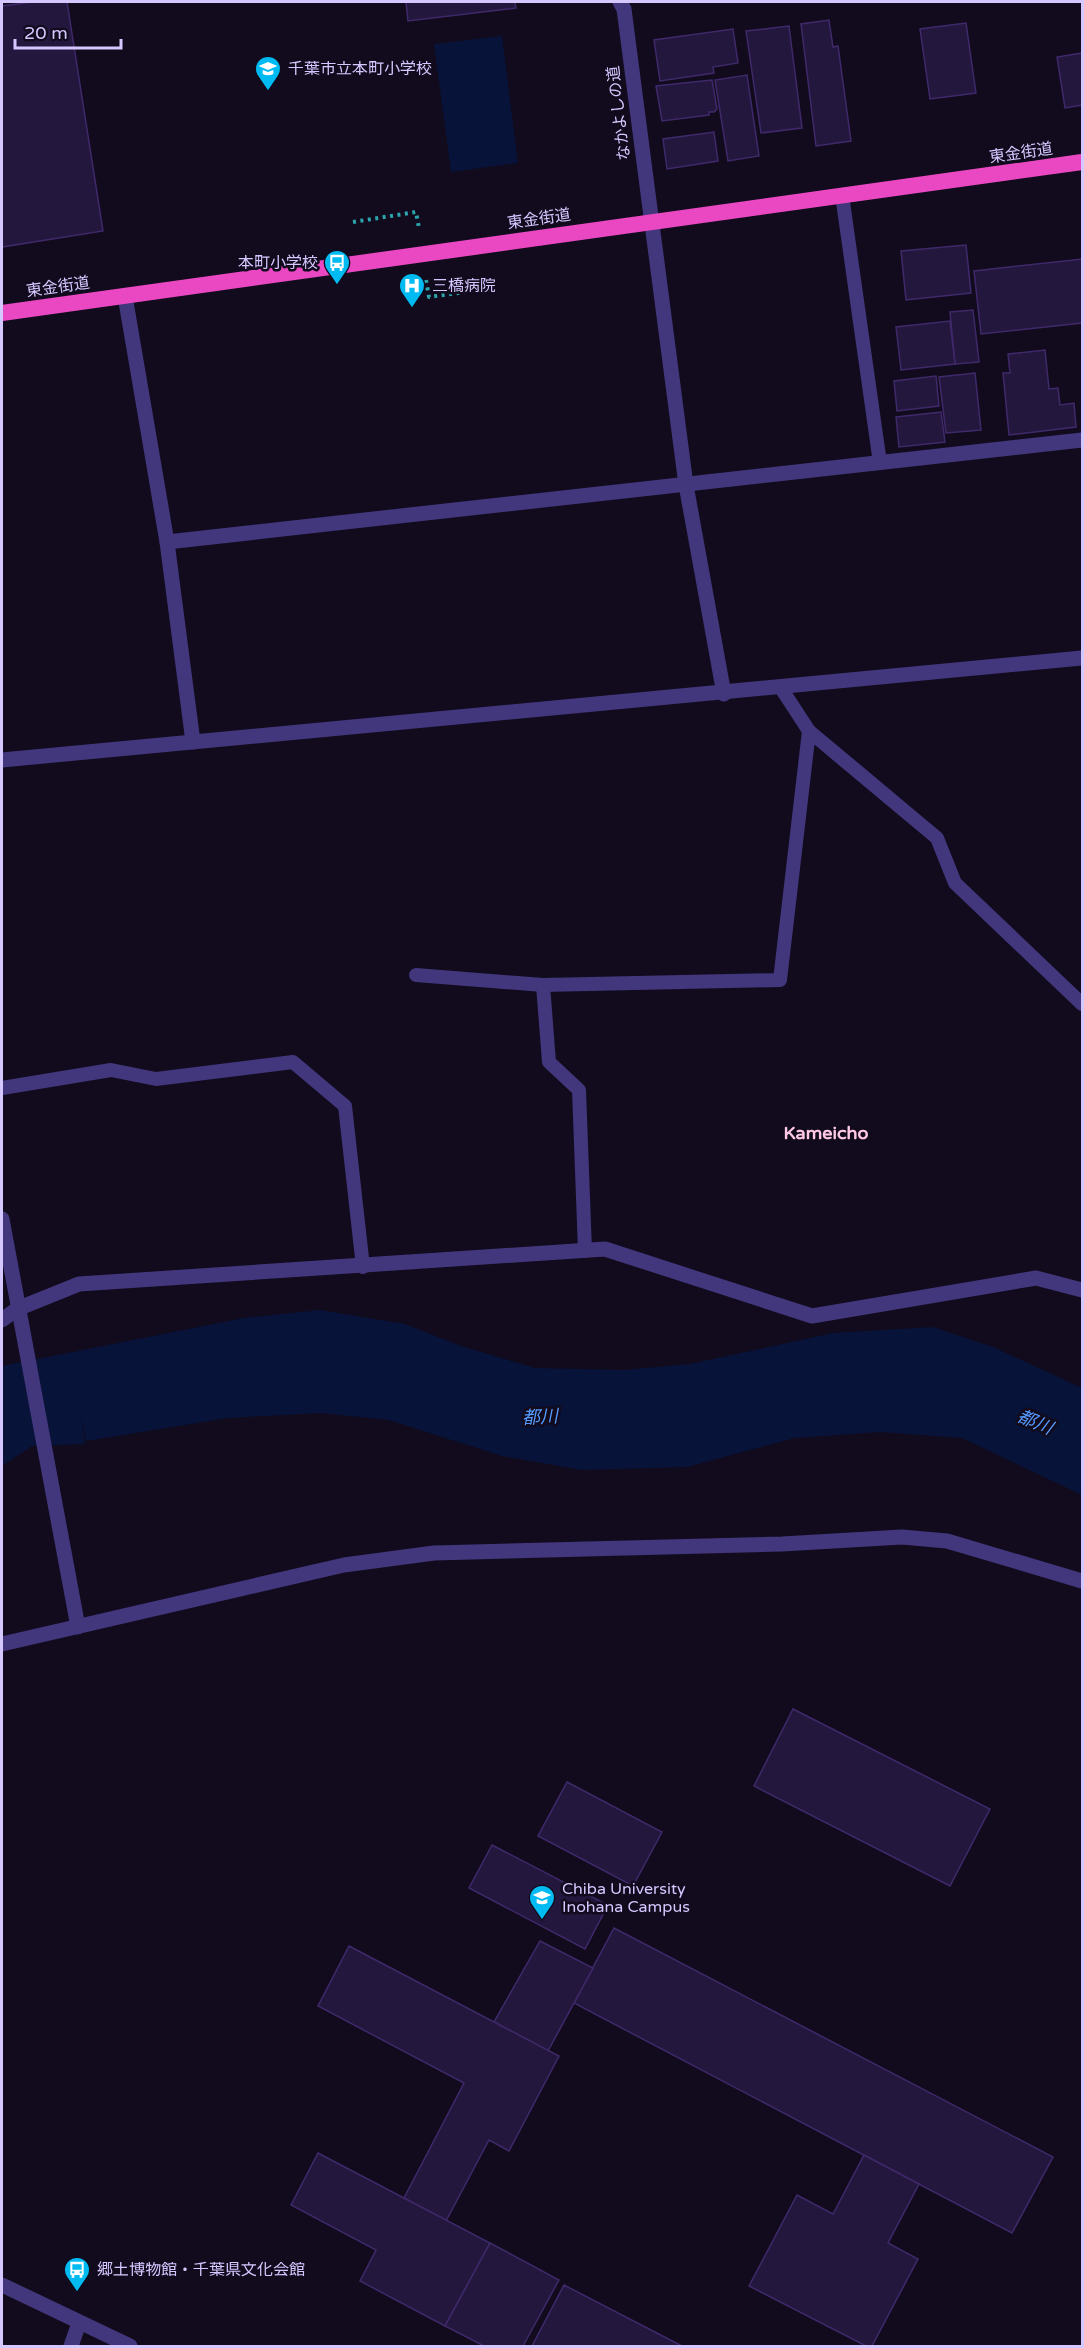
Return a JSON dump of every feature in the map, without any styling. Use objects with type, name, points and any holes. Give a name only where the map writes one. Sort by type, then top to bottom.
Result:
[{"type":"highway","name":"東金街道","points":[[2,313],[1083,162]]},
{"type":"street","name":"なかよしの道","points":[[620,2],[624,9],[686,485],[724,694]]},
{"type":"street","points":[[125,296],[167,542],[193,742]]},
{"type":"street","points":[[167,542],[1083,440]]},
{"type":"street","points":[[2,760],[724,694],[1083,658]]},
{"type":"street","points":[[2,1218],[17,1309],[78,1627]]},
{"type":"street","points":[[2,1320],[17,1309],[79,1284],[605,1250],[812,1316],[1036,1278],[1083,1290]]},
{"type":"street","points":[[2,1644],[344,1565],[434,1553],[782,1544],[902,1537],[947,1541],[1083,1581]]},
{"type":"street","points":[[2,2285],[130,2346]]},
{"type":"street","points":[[71,2346],[79,2323]]},
{"type":"lane","points":[[842,195],[880,463]]},
{"type":"lane","points":[[781,688],[809,731],[937,838],[955,883],[1083,1004]]},
{"type":"lane","points":[[416,975],[543,985],[780,980],[809,731]]},
{"type":"lane","points":[[543,985],[549,1062],[579,1090],[585,1251]]},
{"type":"lane","points":[[2,1088],[111,1070],[156,1079],[293,1062],[345,1106],[363,1267]]},
{"type":"path","points":[[352,222],[416,212]]},
{"type":"path","points":[[429,297],[494,288]]},
{"type":"water","points":[[502,36],[518,163],[451,172],[434,44]]},
{"type":"water","name":"都川","points":[[320,1310],[405,1324],[461,1346],[535,1368],[624,1370],[690,1364],[833,1333],[933,1327],[993,1347],[1082,1388],[1082,1495],[962,1438],[880,1432],[795,1438],[687,1467],[582,1470],[502,1456],[389,1420],[321,1413],[228,1418],[86,1441],[81,1414],[85,1444],[32,1446],[2,1466],[2,1366],[244,1318]]},
{"type":"building","points":[[32,2],[67,2],[103,231],[2,247],[2,6]]},
{"type":"building","points":[[406,2],[515,2],[516,8],[408,21]]},
{"type":"building","points":[[829,20],[833,47],[838,46],[851,141],[816,146],[801,24]]},
{"type":"building","points":[[966,23],[976,93],[930,99],[920,29]]},
{"type":"building","points":[[789,26],[802,128],[761,133],[746,31]]},
{"type":"building","points":[[733,29],[738,63],[713,67],[714,73],[660,81],[654,40]]},
{"type":"building","points":[[1082,53],[1082,105],[1065,108],[1057,57]]},
{"type":"building","points":[[747,75],[759,156],[728,161],[715,80]]},
{"type":"building","points":[[712,80],[717,109],[714,112],[709,112],[709,115],[662,121],[656,86]]},
{"type":"building","points":[[714,132],[718,161],[667,169],[663,139]]},
{"type":"building","points":[[966,245],[971,293],[906,300],[901,251]]},
{"type":"building","points":[[1082,259],[1082,323],[981,334],[974,271]]},
{"type":"building","points":[[973,310],[979,362],[955,364],[950,312]]},
{"type":"building","points":[[950,321],[955,364],[901,370],[896,327]]},
{"type":"building","points":[[1045,350],[1049,389],[1058,388],[1060,405],[1074,403],[1076,427],[1009,435],[1003,373],[1010,373],[1008,354]]},
{"type":"building","points":[[975,373],[981,430],[946,433],[939,377]]},
{"type":"building","points":[[936,376],[939,406],[897,411],[894,381]]},
{"type":"building","points":[[941,412],[945,442],[899,447],[896,417]]},
{"type":"building","points":[[793,1709],[990,1809],[950,1886],[754,1786]]},
{"type":"building","points":[[567,1782],[662,1832],[633,1886],[538,1836]]},
{"type":"building","points":[[492,1845],[608,1905],[585,1949],[469,1888]]},
{"type":"building","points":[[614,1928],[1053,2157],[1012,2233],[574,2003]]},
{"type":"building","points":[[540,1941],[593,1968],[548,2051],[494,2022]]},
{"type":"building","points":[[349,1946],[559,2056],[509,2151],[489,2140],[446,2221],[404,2198],[464,2083],[318,2006]]},
{"type":"building","points":[[318,2153],[490,2243],[445,2326],[360,2281],[376,2250],[291,2205]]},
{"type":"building","points":[[864,2155],[919,2184],[888,2243],[918,2259],[872,2346],[866,2346],[749,2286],[797,2195],[833,2214]]},
{"type":"building","points":[[490,2243],[559,2280],[523,2346],[484,2346],[445,2326]]},
{"type":"building","points":[[564,2285],[682,2346],[532,2346]]},
{"type":"place","name":"千葉市立本町小学校","points":[[268,92]]},
{"type":"place","name":"本町小学校","points":[[337,286]]},
{"type":"place","name":"三橋病院","points":[[412,309]]},
{"type":"place","name":"Chiba University Inohana Campus","points":[[542,1921]]},
{"type":"place","name":"郷土博物館・千葉県文化会館","points":[[77,2293]]},
{"type":"district","name":"Kameicho","points":[[826,1133]]}]
